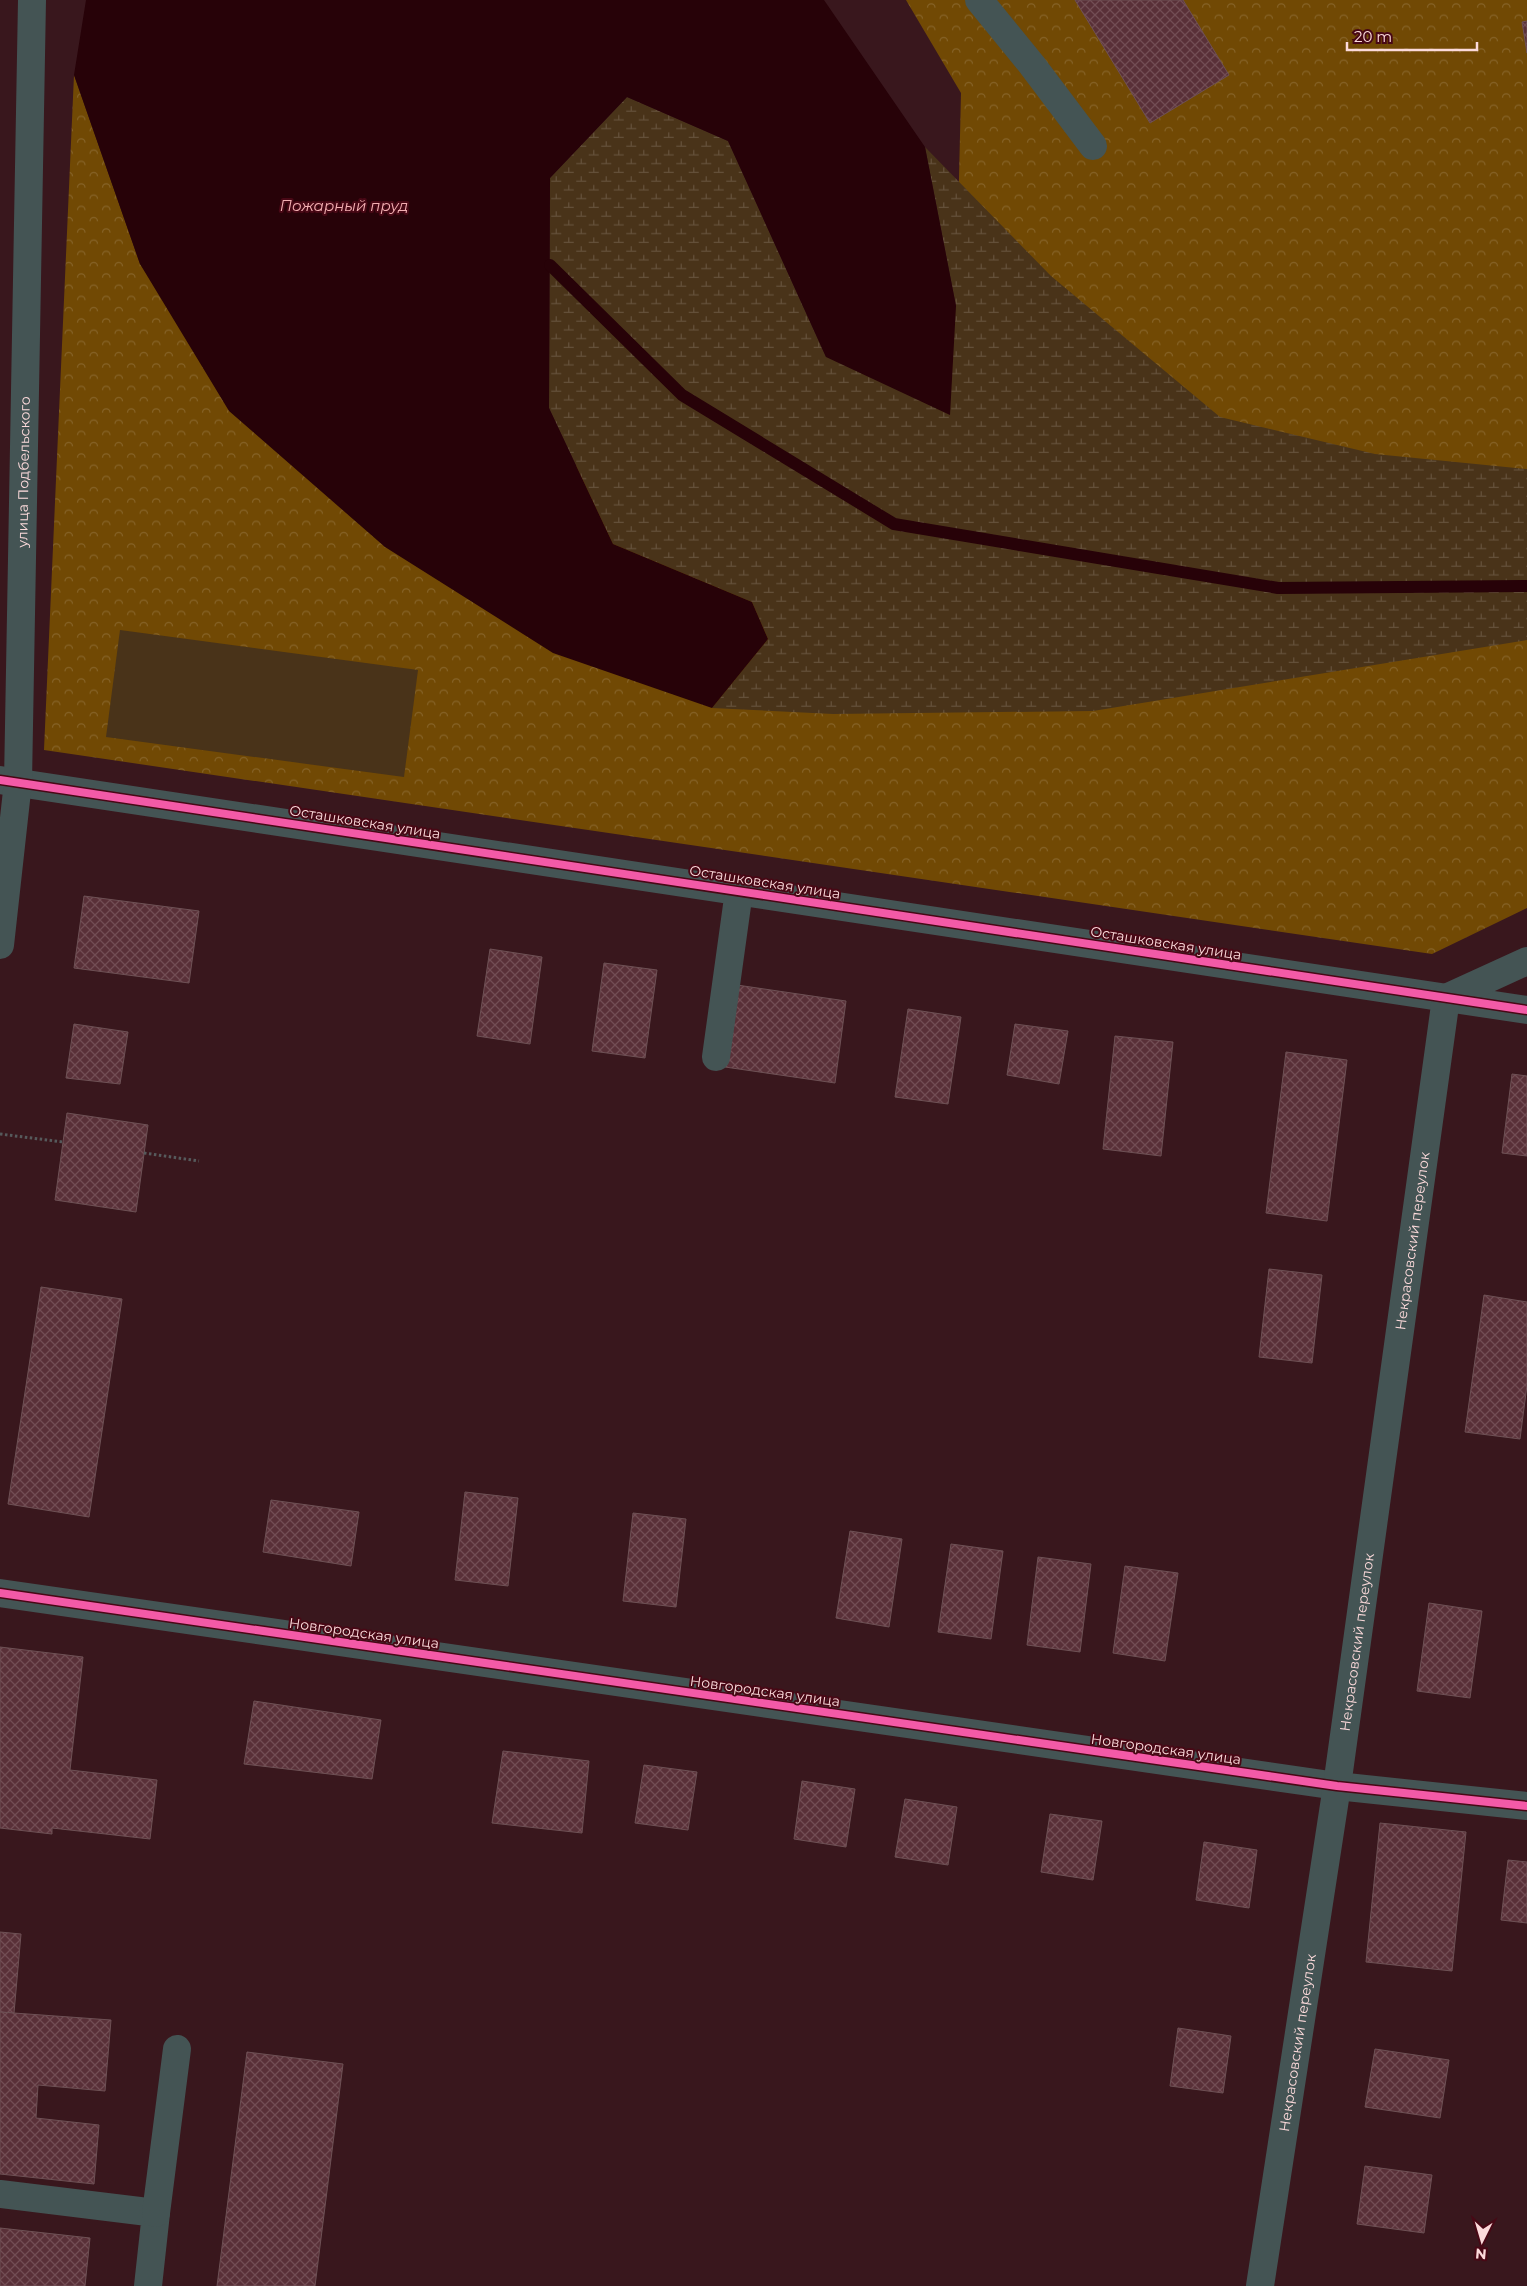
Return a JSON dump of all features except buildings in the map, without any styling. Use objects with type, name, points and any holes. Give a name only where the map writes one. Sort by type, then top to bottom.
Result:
[{"type":"street","name":"улица Подбельского","points":[[0,945],[9,781],[32,0]]},
{"type":"street","points":[[979,0],[1032,65],[1092,146]]},
{"type":"street","name":"Осташковская улица","points":[[9,781],[1527,1010]]},
{"type":"street","points":[[716,1057],[739,891]]},
{"type":"street","points":[[1446,998],[1527,961]]},
{"type":"street","name":"Некрасовский переулок","points":[[1260,2286],[1337,1786],[1446,998]]},
{"type":"street","name":"Новгородская улица","points":[[0,1593],[1337,1786],[1527,1806]]},
{"type":"street","points":[[148,2286],[176,2049]]},
{"type":"street","points":[[0,2194],[156,2213]]},
{"type":"path","points":[[0,1134],[63,1142]]},
{"type":"path","points":[[144,1154],[199,1160]]},
{"type":"green space","points":[[906,0],[1527,0],[1527,908],[1432,954],[44,750],[74,75],[140,264],[385,547],[956,306],[961,93]]},
{"type":"green space","points":[[627,97],[728,141],[826,357],[956,306],[925,147],[1051,276],[1220,417],[1375,454],[1527,469],[1527,640],[1093,711],[833,714],[712,708],[768,639],[752,602],[613,544],[549,408],[550,178]]},
{"type":"green space","points":[[120,630],[418,670],[404,777],[106,737]]},
{"type":"water","name":"Пожарный пруд","points":[[86,0],[824,0],[925,147],[956,306],[950,415],[826,357],[728,141],[627,97],[550,178],[549,408],[613,544],[752,602],[768,639],[712,708],[553,653],[385,547],[229,411],[140,264],[74,75]]},
{"type":"waterway","points":[[550,265],[682,395],[894,524],[1278,588],[1527,586]]},
{"type":"cycle path","points":[[0,780],[1527,1010]]},
{"type":"cycle path","points":[[0,1593],[1337,1786],[1527,1806]]}]
